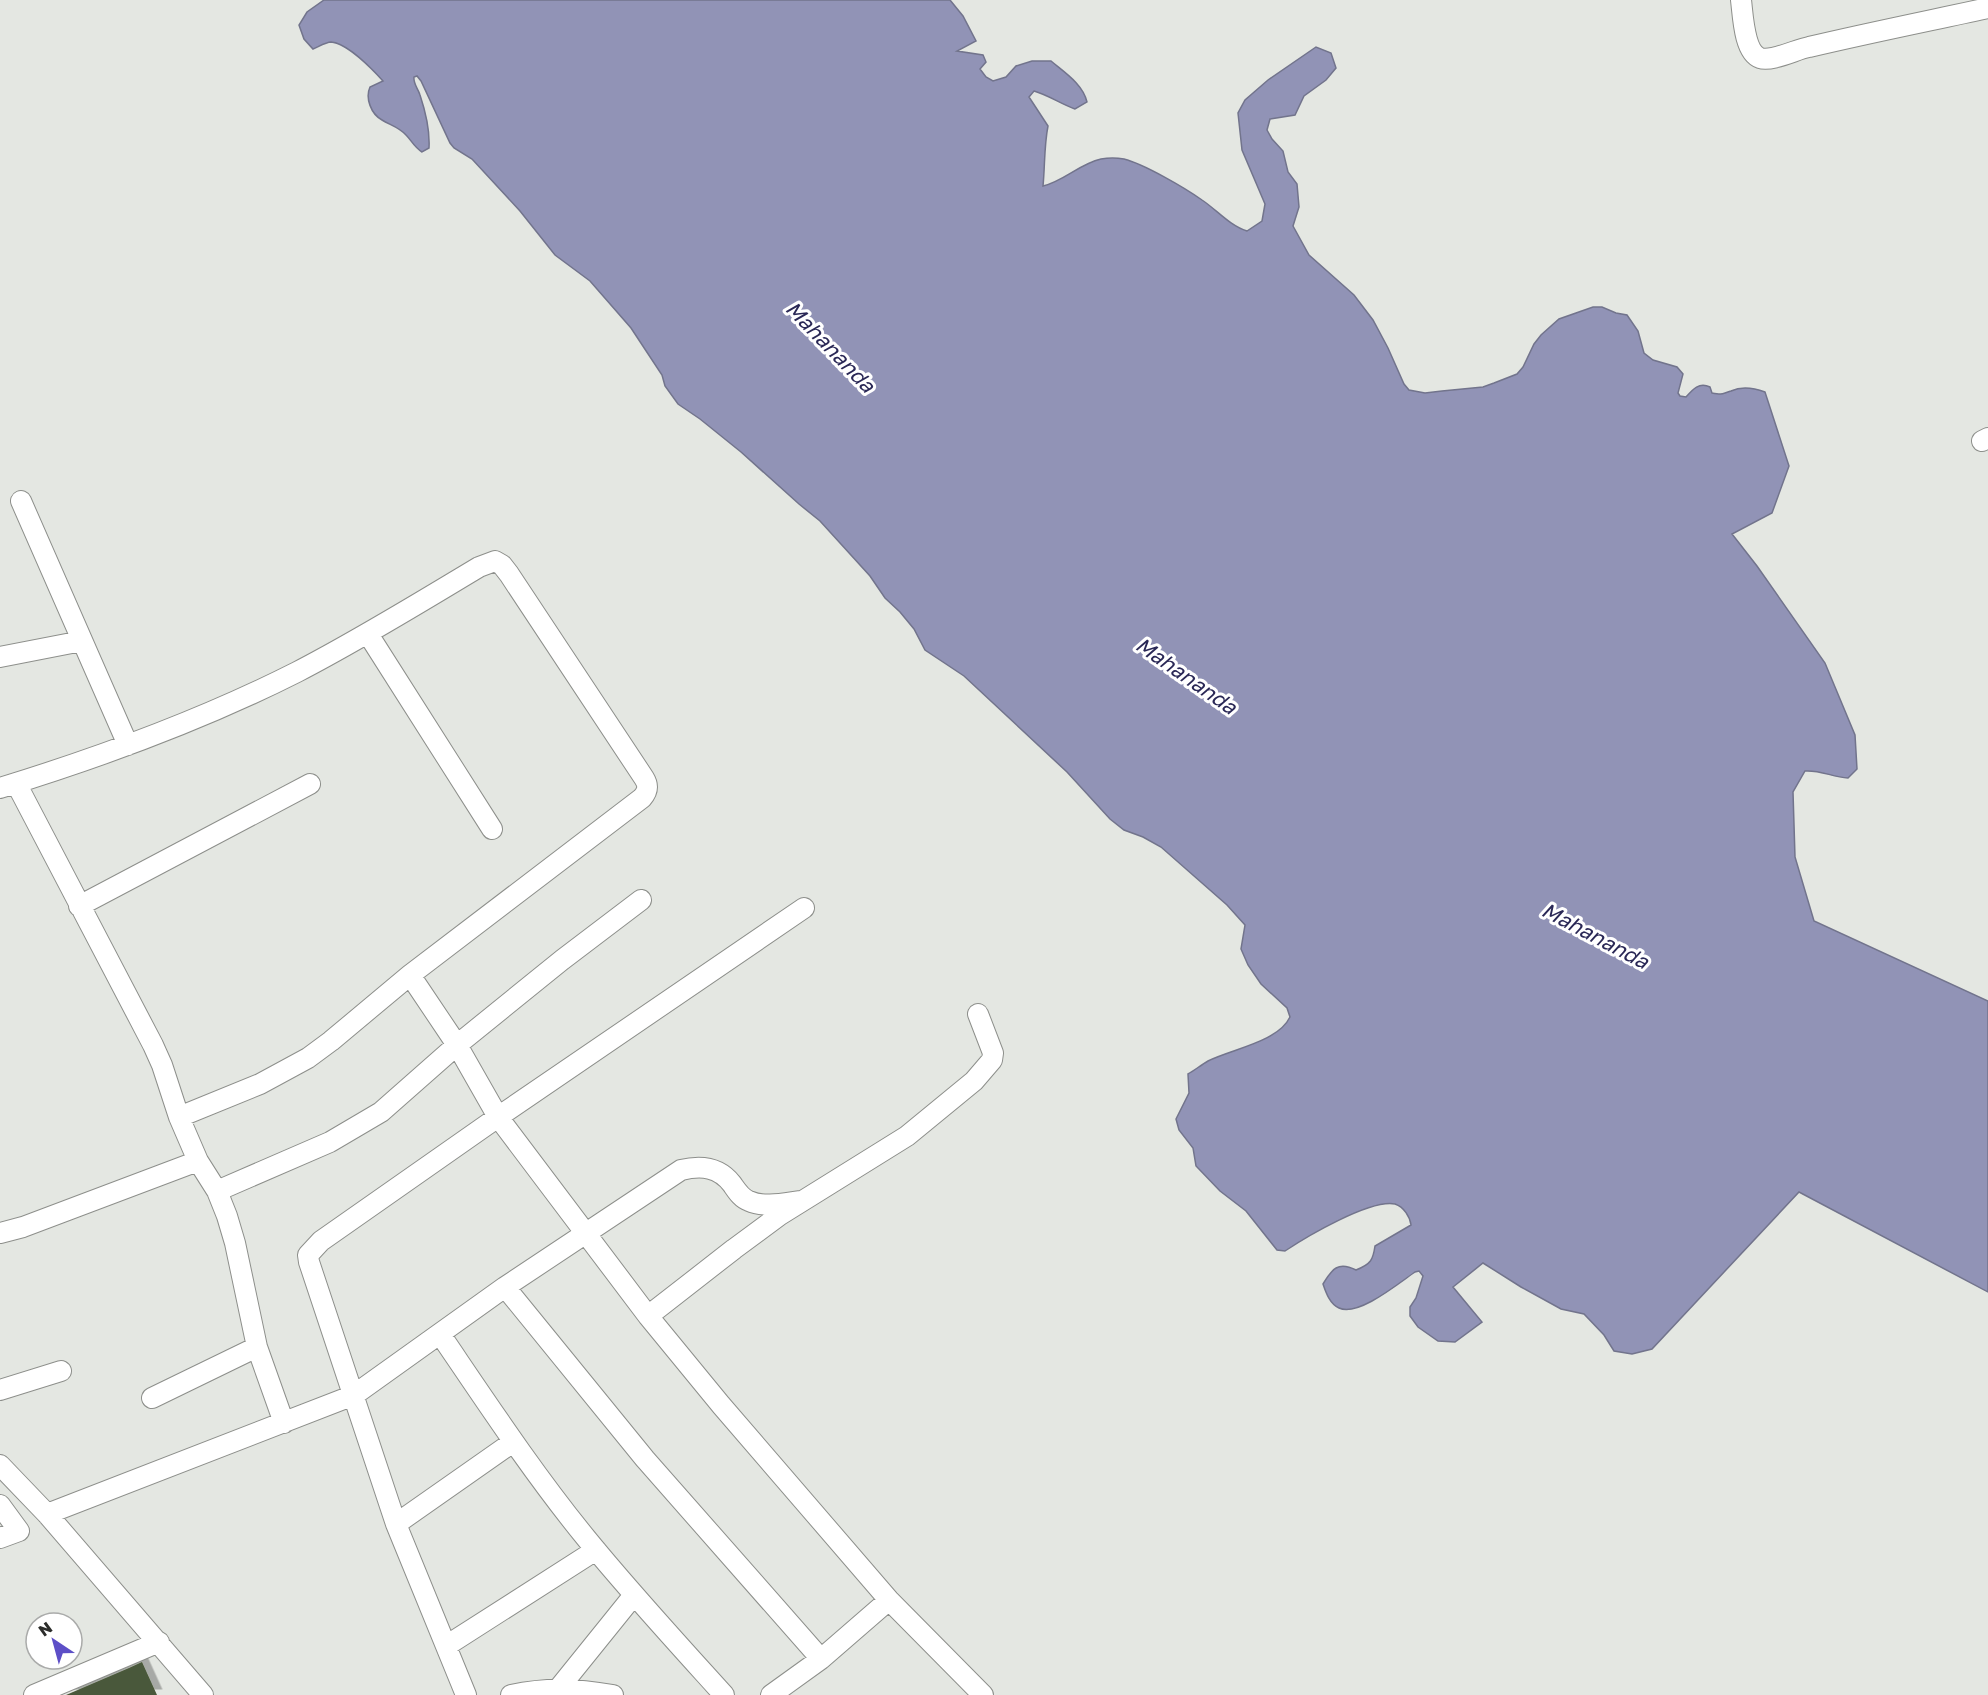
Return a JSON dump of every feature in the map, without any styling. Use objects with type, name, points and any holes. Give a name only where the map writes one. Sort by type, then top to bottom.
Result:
[{"type":"street","points":[[1741,0],[1748,43],[1753,53],[1759,58],[1766,59],[1806,47],[1988,8]]},
{"type":"street","points":[[21,501],[128,745]]},
{"type":"street","points":[[179,1117],[260,1084],[308,1058],[410,975],[647,792],[648,785],[502,564],[489,561],[368,634],[237,700],[128,745],[8,786],[79,906],[153,1045],[179,1117],[198,1161],[218,1191],[235,1243],[257,1347],[284,1423]]},
{"type":"street","points":[[368,634],[492,829]]},
{"type":"street","points":[[0,657],[82,640]]},
{"type":"street","points":[[79,906],[310,784]]},
{"type":"street","points":[[218,1191],[330,1142],[360,1126],[396,1099],[457,1044],[641,900]]},
{"type":"street","points":[[466,1695],[396,1524],[308,1254],[321,1241],[498,1117],[804,908]]},
{"type":"street","points":[[410,975],[457,1044],[498,1117],[648,1316],[721,1405],[889,1600],[983,1695]]},
{"type":"street","points":[[648,1316],[734,1249],[801,1201],[907,1136],[974,1082],[992,1060],[993,1053],[978,1014]]},
{"type":"street","points":[[0,1233],[23,1227],[198,1161]]},
{"type":"street","points":[[46,1514],[354,1395],[505,1287],[681,1170],[693,1167],[711,1168],[720,1172],[741,1196],[751,1202],[764,1204],[801,1201]]},
{"type":"street","points":[[505,1287],[645,1459],[820,1659]]},
{"type":"street","points":[[440,1334],[513,1442],[596,1550],[724,1695]]},
{"type":"street","points":[[152,1398],[257,1347]]},
{"type":"street","points":[[0,1389],[61,1371]]},
{"type":"street","points":[[396,1524],[513,1442]]},
{"type":"street","points":[[0,1465],[159,1642],[203,1695]]},
{"type":"street","points":[[0,1505],[19,1532],[0,1538]]},
{"type":"street","points":[[446,1646],[596,1550]]},
{"type":"street","points":[[559,1688],[634,1595]]},
{"type":"street","points":[[771,1695],[820,1659],[889,1600]]},
{"type":"street","points":[[34,1695],[159,1642]]},
{"type":"street","points":[[512,1695],[559,1688],[613,1695]]},
{"type":"water","name":"Mahananda","points":[[324,0],[950,0],[963,16],[976,41],[957,51],[983,55],[986,62],[980,69],[986,77],[993,81],[1006,77],[1016,66],[1032,61],[1051,61],[1072,79],[1085,96],[1087,102],[1075,109],[1034,91],[1029,97],[1048,126],[1043,186],[1093,161],[1106,158],[1124,159],[1175,183],[1247,231],[1262,221],[1265,204],[1242,150],[1238,113],[1245,100],[1268,80],[1316,47],[1331,53],[1336,68],[1326,80],[1304,96],[1295,115],[1270,119],[1267,130],[1283,151],[1288,172],[1297,184],[1299,207],[1293,226],[1309,255],[1354,295],[1373,320],[1409,390],[1425,393],[1483,387],[1517,374],[1534,344],[1559,319],[1593,307],[1602,307],[1627,315],[1638,331],[1644,353],[1653,360],[1677,367],[1683,374],[1678,393],[1680,396],[1686,397],[1694,389],[1703,385],[1710,387],[1712,393],[1718,394],[1744,388],[1765,392],[1789,466],[1772,513],[1732,534],[1825,663],[1855,735],[1857,769],[1848,778],[1805,771],[1793,792],[1795,857],[1814,921],[1988,1001],[1988,1292],[1799,1192],[1652,1349],[1632,1354],[1614,1351],[1604,1335],[1584,1314],[1561,1309],[1483,1263],[1453,1287],[1482,1322],[1455,1342],[1438,1341],[1418,1327],[1410,1316],[1410,1307],[1416,1298],[1423,1276],[1419,1271],[1389,1291],[1357,1308],[1339,1308],[1333,1304],[1323,1284],[1329,1274],[1340,1267],[1345,1266],[1356,1270],[1365,1266],[1372,1258],[1375,1246],[1411,1225],[1404,1210],[1395,1204],[1370,1207],[1338,1220],[1285,1251],[1277,1250],[1246,1211],[1220,1191],[1196,1166],[1193,1148],[1179,1130],[1176,1119],[1189,1093],[1188,1074],[1208,1061],[1276,1033],[1290,1017],[1287,1008],[1261,984],[1248,965],[1241,949],[1245,925],[1227,905],[1161,847],[1124,830],[1110,819],[1067,772],[964,676],[925,650],[914,629],[820,521],[741,452],[678,404],[631,328],[590,281],[555,255],[520,211],[472,159],[450,143],[417,76],[414,77],[414,82],[426,115],[429,148],[422,152],[400,130],[378,117],[372,110],[368,96],[370,87],[383,81],[379,76],[344,47],[331,42],[313,49],[304,39],[299,25],[307,12]]},
{"type":"building","points":[[142,1662],[157,1695],[66,1695],[129,1668]]}]
